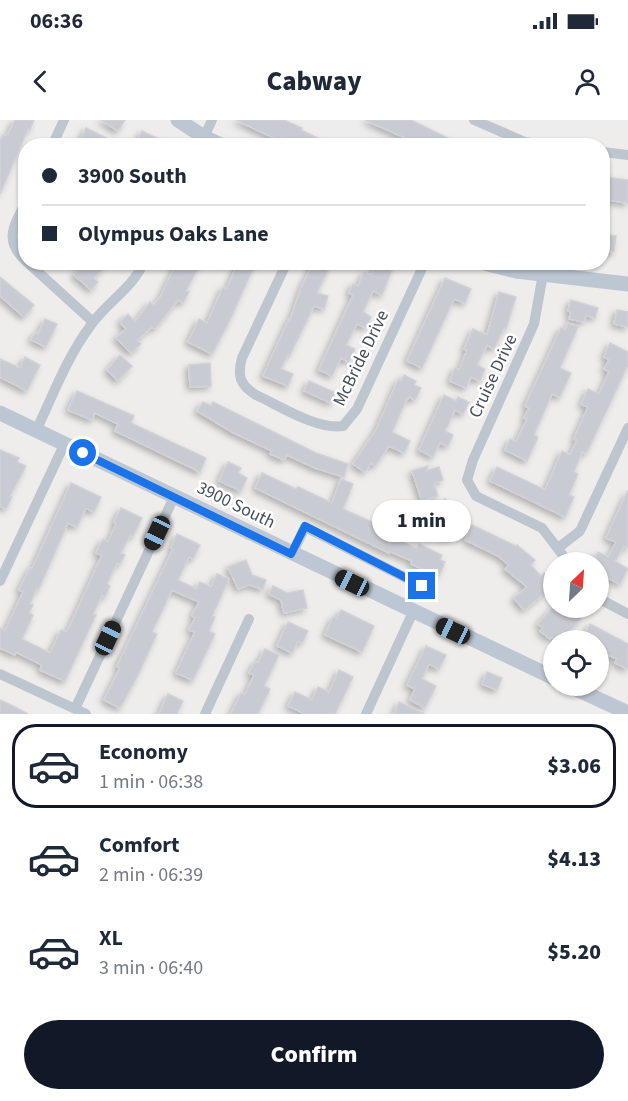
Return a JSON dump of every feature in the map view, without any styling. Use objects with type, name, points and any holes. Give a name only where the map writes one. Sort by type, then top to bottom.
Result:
[{"type":"main road","points":[[178,120],[199,138]]},
{"type":"main road","points":[[522,270],[628,284]]},
{"type":"main road","name":"3900 South","points":[[0,413],[543,673]]},
{"type":"main road","points":[[591,696],[628,713]]},
{"type":"street","points":[[56,138],[64,120]]},
{"type":"street","points":[[203,138],[212,120]]},
{"type":"street","points":[[474,120],[516,138]]},
{"type":"street","points":[[610,153],[628,155]]},
{"type":"street","points":[[18,220],[12,233],[14,248],[18,253]]},
{"type":"street","points":[[35,270],[93,322]]},
{"type":"street","points":[[36,431],[79,341],[93,322],[135,279],[140,270]]},
{"type":"street","name":"McBride Drive","points":[[283,270],[242,358],[239,369],[240,380],[247,390],[256,395],[332,428],[343,426],[357,409],[421,270]]},
{"type":"street","name":"Cruise Drive","points":[[543,274],[534,324],[473,460],[467,480],[476,496],[542,528],[558,548]]},
{"type":"street","points":[[561,552],[558,548],[580,531],[628,428]]},
{"type":"street","points":[[0,581],[64,445]]},
{"type":"street","points":[[75,709],[174,497]]},
{"type":"street","points":[[291,554],[305,526],[422,586]]},
{"type":"street","points":[[609,604],[628,614]]},
{"type":"street","points":[[366,714],[413,612]]},
{"type":"street","points":[[205,714],[249,619]]},
{"type":"street","points":[[0,674],[86,714]]},
{"type":"building","points":[[15,120],[34,120],[24,138],[18,138],[18,152],[0,194],[0,141],[3,135],[7,136]]},
{"type":"building","points":[[101,120],[125,120],[118,131]]},
{"type":"building","points":[[236,120],[284,120],[318,138],[282,137],[274,138]]},
{"type":"building","points":[[365,120],[411,120],[448,138],[405,138]]},
{"type":"building","points":[[86,128],[107,138],[81,138]]},
{"type":"building","points":[[142,131],[156,138],[139,138]]},
{"type":"building","points":[[610,178],[628,180],[628,203],[610,200]]},
{"type":"building","points":[[610,235],[616,236],[614,252],[610,252]]},
{"type":"building","points":[[79,270],[101,270],[94,278],[98,282],[91,290],[74,275]]},
{"type":"building","points":[[173,270],[197,270],[186,291],[189,292],[183,303],[178,300],[155,329],[152,327],[137,340],[141,344],[131,353],[116,338],[126,329],[120,322],[128,314],[135,322],[150,302],[154,305]]},
{"type":"building","points":[[235,270],[252,270],[212,354],[188,342],[199,319],[207,323],[223,287],[227,289]]},
{"type":"building","points":[[310,270],[328,270],[317,293],[328,296],[324,309],[314,306],[281,369],[293,374],[288,386],[263,376],[290,320]]},
{"type":"building","points":[[373,270],[392,270],[382,295],[373,291],[363,312],[371,317],[366,328],[357,324],[346,345],[355,349],[349,362],[341,358],[332,376],[319,370],[353,295],[349,293],[353,284],[358,286],[364,272],[371,275]]},
{"type":"building","points":[[0,277],[34,305],[24,317],[0,296]]},
{"type":"building","points":[[445,278],[471,289],[465,303],[454,299],[422,368],[407,361]]},
{"type":"building","points":[[499,292],[516,297],[506,329],[504,328],[494,349],[487,345],[477,365],[485,369],[480,381],[471,377],[466,388],[450,381],[455,368],[459,370],[467,350],[464,349],[473,329],[487,335]]},
{"type":"building","points":[[571,300],[598,308],[595,318],[586,315],[584,322],[569,319],[571,312],[568,311]]},
{"type":"building","points":[[617,310],[628,312],[628,327],[614,324]]},
{"type":"building","points":[[45,319],[57,324],[46,347],[31,340],[35,333],[38,334]]},
{"type":"building","points":[[568,323],[578,327],[560,368],[571,373],[560,397],[552,394],[534,435],[538,437],[527,461],[505,450],[510,439],[516,442],[527,419],[524,418],[529,408],[525,406],[561,328],[566,330]]},
{"type":"building","points":[[610,343],[628,352],[628,365],[590,446],[586,453],[582,452],[574,472],[578,474],[569,495],[574,497],[565,517],[490,481],[497,467],[545,490],[562,451],[570,455],[577,440],[574,439],[588,407],[581,404],[588,389],[599,394],[609,372],[604,369],[609,360],[604,357]]},
{"type":"building","points":[[120,355],[132,366],[118,381],[107,370]]},
{"type":"building","points":[[25,357],[40,365],[27,391],[0,377],[0,359],[20,368]]},
{"type":"building","points":[[210,363],[211,386],[190,387],[189,365]]},
{"type":"building","points":[[404,375],[416,381],[414,385],[421,388],[415,400],[409,397],[406,401],[392,432],[410,441],[404,453],[389,446],[375,466],[371,463],[365,472],[353,464],[376,430],[398,380],[401,381]]},
{"type":"building","points":[[309,381],[336,393],[331,403],[304,391]]},
{"type":"building","points":[[77,391],[134,416],[131,423],[206,458],[200,472],[115,431],[118,424],[95,413],[92,420],[68,410]]},
{"type":"building","points":[[444,395],[456,401],[458,397],[469,402],[463,414],[455,410],[445,431],[453,435],[448,446],[440,443],[433,457],[419,450]]},
{"type":"building","points":[[203,402],[211,406],[213,402],[316,453],[348,464],[344,477],[315,468],[287,455],[284,460],[270,454],[272,451],[232,432],[197,411]]},
{"type":"building","points":[[0,450],[19,458],[17,462],[26,466],[10,496],[12,497],[6,509],[0,506]]},
{"type":"building","points":[[228,462],[241,468],[238,473],[247,478],[241,491],[219,481]]},
{"type":"building","points":[[428,466],[426,471],[439,467],[443,480],[434,483],[438,496],[422,501],[412,471]]},
{"type":"building","points":[[262,473],[332,503],[341,479],[353,484],[343,509],[401,535],[399,540],[417,549],[419,544],[442,555],[440,560],[445,562],[440,574],[411,564],[412,561],[389,551],[389,553],[255,488]]},
{"type":"building","points":[[71,483],[101,497],[94,512],[86,508],[77,527],[68,523],[30,604],[33,605],[29,613],[33,615],[22,639],[50,653],[61,630],[67,632],[102,555],[96,553],[103,539],[108,542],[121,508],[142,518],[121,553],[125,555],[120,564],[117,563],[107,584],[110,586],[105,597],[102,595],[93,614],[96,615],[65,681],[40,670],[42,665],[16,652],[15,655],[0,648],[0,628],[5,631],[23,592],[19,590],[30,568],[32,569]]},
{"type":"building","points":[[628,490],[628,548],[624,546],[615,561],[628,569],[620,584],[609,579],[609,555],[616,542],[606,538]]},
{"type":"building","points":[[445,499],[456,511],[448,519],[456,528],[446,538],[432,522],[435,519],[430,514]]},
{"type":"building","points":[[472,525],[517,545],[535,560],[531,565],[541,576],[543,574],[543,594],[524,610],[514,598],[527,587],[505,569],[509,565],[498,556],[465,540]]},
{"type":"building","points":[[177,534],[200,545],[193,559],[189,557],[178,580],[196,589],[200,582],[211,587],[217,574],[229,579],[212,616],[215,617],[209,631],[215,634],[193,680],[176,673],[195,632],[189,630],[195,618],[192,616],[199,602],[172,590],[152,632],[157,634],[120,708],[104,700],[120,668],[117,666],[173,549],[171,548]]},
{"type":"building","points":[[246,560],[252,575],[266,580],[263,589],[249,585],[238,589],[228,567]]},
{"type":"building","points":[[273,586],[287,593],[303,590],[307,608],[284,613],[281,600],[269,594]]},
{"type":"building","points":[[341,610],[374,626],[362,652],[325,635],[333,617],[337,619]]},
{"type":"building","points":[[543,618],[581,618],[571,630],[543,630],[543,633],[540,631],[543,628],[538,624]]},
{"type":"building","points":[[288,622],[308,631],[302,643],[298,641],[292,653],[277,646]]},
{"type":"building","points":[[590,624],[601,630],[587,630]]},
{"type":"building","points":[[609,634],[628,644],[628,669],[615,663],[617,659],[609,655]]},
{"type":"building","points":[[426,646],[446,655],[439,669],[429,664],[422,679],[436,686],[425,708],[410,700],[415,689],[407,685]]},
{"type":"building","points":[[265,649],[279,655],[264,686],[270,689],[258,714],[231,714],[241,693],[245,695],[254,675],[249,673],[255,662],[258,663]]},
{"type":"building","points":[[339,670],[353,677],[335,714],[305,714],[288,706],[295,692],[312,700],[318,687],[329,692]]},
{"type":"building","points":[[487,672],[502,678],[497,690],[482,684]]},
{"type":"building","points":[[168,694],[183,701],[177,714],[159,714]]},
{"type":"building","points":[[0,700],[13,706],[28,714],[0,714]]},
{"type":"building","points":[[399,702],[425,714],[394,714]]},
{"type":"route","points":[[83,453],[291,554],[305,526],[422,586]]}]
